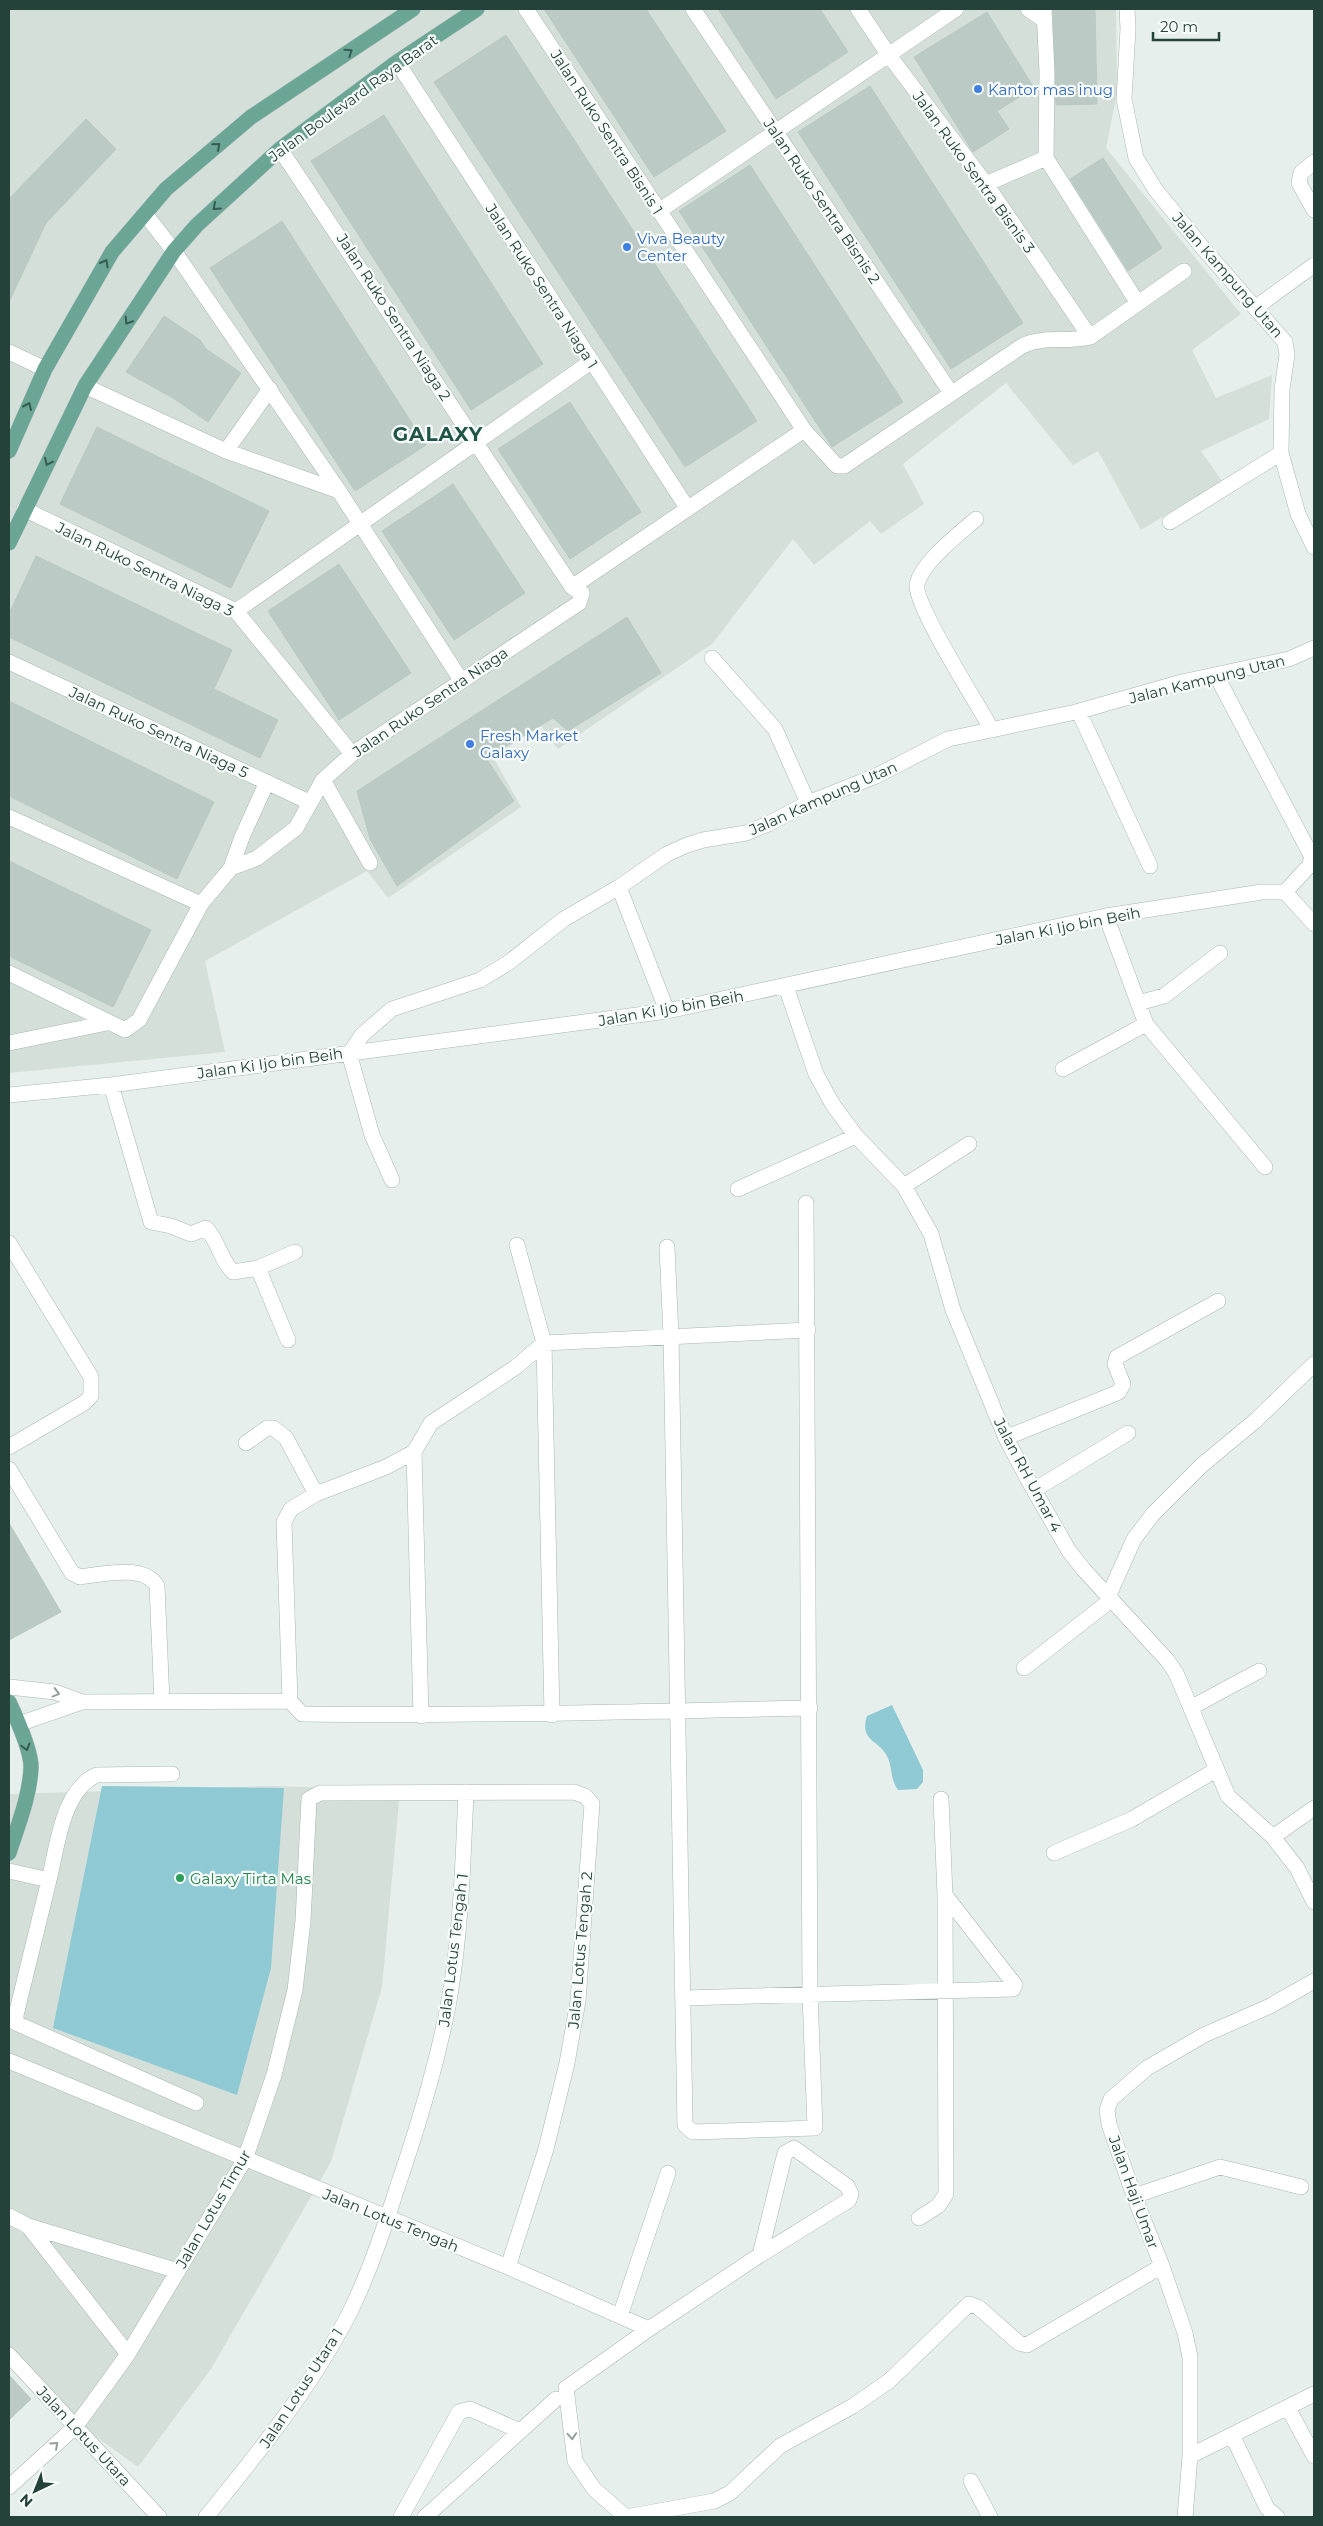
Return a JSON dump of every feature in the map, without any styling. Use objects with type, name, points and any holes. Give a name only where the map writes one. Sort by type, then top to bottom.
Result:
[{"type":"main road","points":[[9,451],[44,369],[112,252],[166,189],[251,117],[413,9]]},
{"type":"main road","name":"Jalan Boulevard Raya Barat","points":[[9,543],[85,386],[174,251],[197,225],[280,149],[397,62],[477,9]]},
{"type":"main road","points":[[9,1702],[19,1724],[31,1766],[25,1802],[9,1853]]},
{"type":"street","name":"Jalan Ruko Sentra Bisnis 1","points":[[526,9],[804,430],[832,463],[840,467],[951,394]]},
{"type":"street","name":"Jalan Ruko Sentra Bisnis 2","points":[[693,9],[951,394]]},
{"type":"street","name":"Jalan Ruko Sentra Bisnis 3","points":[[858,9],[888,54],[986,184],[1090,337]]},
{"type":"street","points":[[659,211],[774,130],[956,9]]},
{"type":"street","points":[[1028,9],[1044,14],[1047,72],[1046,158],[1137,302]]},
{"type":"street","name":"Jalan Kampung Utan","points":[[1126,9],[1128,29],[1124,99],[1136,158],[1161,197],[1285,342],[1287,348],[1282,388],[1281,452],[1298,514],[1314,547]]},
{"type":"street","name":"Jalan Ruko Sentra Niaga 1","points":[[397,62],[688,509]]},
{"type":"street","name":"Jalan Ruko Sentra Niaga 2","points":[[280,149],[572,587]]},
{"type":"street","points":[[986,184],[1046,158]]},
{"type":"street","points":[[1314,162],[1301,173],[1299,183],[1314,210]]},
{"type":"street","points":[[145,214],[174,251],[270,389],[361,524],[461,680]]},
{"type":"street","points":[[1255,308],[1314,265]]},
{"type":"street","points":[[951,394],[1032,341],[1045,338],[1077,340],[1090,337],[1137,302],[1184,271]]},
{"type":"street","points":[[9,352],[44,369]]},
{"type":"street","points":[[236,611],[592,362]]},
{"type":"street","points":[[85,386],[226,451],[339,491]]},
{"type":"street","points":[[226,451],[270,389]]},
{"type":"street","points":[[572,587],[804,430]]},
{"type":"street","points":[[1170,522],[1281,452]]},
{"type":"street","name":"Jalan Ruko Sentra Niaga 3","points":[[24,509],[236,611],[352,754]]},
{"type":"street","points":[[976,519],[926,566],[917,584],[919,595],[939,638],[992,730]]},
{"type":"street","name":"Jalan Ruko Sentra Niaga","points":[[107,1023],[125,1030],[139,1020],[201,904],[231,868],[257,858],[296,828],[323,780],[352,754],[579,603],[582,593],[572,587]]},
{"type":"street","name":"Jalan Kampung Utan","points":[[349,1053],[362,1035],[392,1009],[480,980],[508,963],[564,919],[619,887],[667,854],[687,845],[746,832],[768,824],[808,803],[876,776],[948,739],[1079,712],[1216,675],[1289,659],[1314,648]]},
{"type":"street","points":[[712,658],[775,729],[808,803]]},
{"type":"street","name":"Jalan Ruko Sentra Niaga 5","points":[[9,662],[309,802]]},
{"type":"street","points":[[1216,675],[1312,857],[1309,866],[1285,892],[1314,924]]},
{"type":"street","points":[[1079,712],[1150,866]]},
{"type":"street","points":[[323,780],[370,862]]},
{"type":"street","points":[[231,868],[242,837],[267,782]]},
{"type":"street","points":[[9,817],[201,904]]},
{"type":"street","points":[[619,887],[667,1011]]},
{"type":"street","name":"Jalan Ki Ijo bin Beih","points":[[9,1096],[111,1085],[667,1011],[786,987],[1106,916],[1262,892],[1285,892]]},
{"type":"street","points":[[1106,916],[1146,1024],[1265,1167]]},
{"type":"street","points":[[1138,1003],[1164,996],[1220,953]]},
{"type":"street","points":[[9,973],[107,1023]]},
{"type":"street","name":"Jalan RH Umar 4","points":[[786,987],[816,1074],[833,1105],[856,1136],[904,1186],[931,1234],[953,1310],[1005,1436],[1069,1551],[1167,1660],[1176,1673],[1192,1707],[1228,1796],[1273,1837],[1297,1868],[1314,1902]]},
{"type":"street","points":[[9,1043],[107,1023]]},
{"type":"street","points":[[1063,1069],[1146,1024]]},
{"type":"street","points":[[349,1053],[372,1135],[392,1180]]},
{"type":"street","points":[[111,1085],[151,1222],[171,1226],[191,1234],[206,1228],[220,1246],[223,1263],[233,1272],[258,1268],[295,1252]]},
{"type":"street","points":[[738,1188],[856,1136]]},
{"type":"street","points":[[904,1186],[969,1144]]},
{"type":"street","points":[[667,1247],[671,1336],[686,2125],[693,2132],[815,2128],[810,1994],[806,1203]]},
{"type":"street","points":[[9,1243],[90,1377],[91,1396],[84,1403],[9,1447]]},
{"type":"street","points":[[517,1244],[544,1343],[552,1715]]},
{"type":"street","points":[[258,1268],[288,1340]]},
{"type":"street","points":[[1005,1436],[1015,1434],[1119,1392],[1123,1384],[1115,1364],[1117,1357],[1218,1301]]},
{"type":"street","points":[[808,1330],[544,1343],[516,1366],[431,1423],[414,1452],[386,1467],[316,1494],[291,1509],[284,1522],[290,1701],[302,1714],[421,1716],[552,1715],[810,1708]]},
{"type":"street","points":[[1024,1668],[1110,1598],[1134,1539],[1153,1514],[1202,1465],[1255,1421],[1314,1364]]},
{"type":"street","points":[[246,1443],[267,1428],[279,1432],[286,1438],[316,1494]]},
{"type":"street","points":[[1034,1490],[1128,1433]]},
{"type":"street","points":[[414,1452],[421,1716]]},
{"type":"street","points":[[9,1469],[72,1573],[80,1577],[140,1572],[154,1580],[157,1586],[162,1702]]},
{"type":"street","points":[[1192,1707],[1259,1671]]},
{"type":"street","points":[[9,1687],[55,1692],[82,1702]]},
{"type":"street","points":[[19,1724],[82,1702],[290,1701]]},
{"type":"street","points":[[1054,1852],[1132,1819],[1216,1770]]},
{"type":"street","points":[[172,1774],[97,1775],[90,1778],[73,1796],[65,1814],[16,2015],[16,2023],[196,2103]]},
{"type":"street","name":"Jalan Lotus Timur","points":[[9,2487],[75,2427],[128,2354],[245,2159],[274,2075],[296,1990],[303,1921],[309,1800],[320,1793],[466,1792]]},
{"type":"street","name":"Jalan Lotus Tengah 2","points":[[466,1792],[574,1792],[585,1796],[592,1804],[578,2001],[569,2054],[546,2149],[508,2267]]},
{"type":"street","name":"Jalan Lotus Tengah 1","points":[[387,2219],[427,2092],[449,2000],[463,1867],[466,1792]]},
{"type":"street","points":[[919,2218],[938,2206],[946,2194],[945,1895],[941,1799]]},
{"type":"street","points":[[1273,1837],[1314,1808]]},
{"type":"street","points":[[9,1871],[49,1880]]},
{"type":"street","points":[[684,1998],[1011,1990],[1015,1985],[945,1895]]},
{"type":"street","name":"Jalan Haji Umar","points":[[1185,2517],[1190,2456],[1190,2357],[1185,2333],[1162,2266],[1134,2196],[1109,2124],[1107,2110],[1111,2099],[1147,2068],[1204,2035],[1270,2006],[1314,1981]]},
{"type":"street","name":"Jalan Lotus Tengah","points":[[9,2061],[387,2219],[508,2267],[649,2329]]},
{"type":"street","points":[[425,2517],[562,2393],[649,2329],[760,2255],[849,2200],[851,2197],[847,2186],[794,2148],[785,2153],[760,2255]]},
{"type":"street","points":[[1134,2196],[1220,2167],[1301,2187]]},
{"type":"street","points":[[620,2316],[668,2173]]},
{"type":"street","points":[[9,2216],[28,2226],[178,2271]]},
{"type":"street","name":"Jalan Lotus Utara 1","points":[[206,2517],[260,2451],[323,2360],[351,2309],[387,2219]]},
{"type":"street","points":[[28,2226],[128,2354]]},
{"type":"street","points":[[562,2393],[575,2461],[594,2489],[626,2517],[714,2501],[730,2493],[780,2446],[853,2406],[889,2381],[969,2304],[978,2307],[1019,2343],[1027,2345],[1162,2266]]},
{"type":"street","name":"Jalan Lotus Utara","points":[[9,2355],[159,2517]]},
{"type":"street","points":[[1190,2456],[1314,2394]]},
{"type":"street","points":[[1288,2408],[1314,2456]]},
{"type":"street","points":[[401,2517],[460,2412],[470,2409],[520,2430]]},
{"type":"street","points":[[1232,2435],[1267,2508],[1277,2517]]},
{"type":"street","points":[[971,2481],[990,2517]]},
{"type":"shaded area","points":[[9,9],[1116,9],[1117,93],[1106,148],[1241,314],[1192,350],[1216,398],[1272,375],[1269,419],[1201,451],[1222,481],[1141,530],[1098,451],[1073,465],[1006,383],[903,464],[924,504],[881,534],[870,521],[814,565],[793,539],[712,644],[558,749],[541,726],[493,757],[521,807],[388,898],[367,871],[205,961],[225,1052],[9,1073]]},
{"type":"shaded area","points":[[271,1786],[400,1790],[382,1987],[331,2162],[211,2369],[138,2467],[56,2408],[9,2356],[9,1794]]},
{"type":"water","points":[[892,1705],[923,1770],[923,1782],[917,1789],[898,1790],[887,1756],[866,1731],[867,1716]]},
{"type":"water","name":"Galaxy Tirta Mas","points":[[102,1786],[284,1788],[271,1968],[237,2095],[53,2028]]},
{"type":"building","points":[[544,9],[646,9],[726,131],[654,177]]},
{"type":"building","points":[[718,9],[820,9],[848,52],[776,99]]},
{"type":"building","points":[[1053,9],[1095,9],[1097,104],[1056,105]]},
{"type":"building","points":[[987,12],[1034,88],[997,111],[1009,129],[973,152],[914,57]]},
{"type":"building","points":[[506,35],[757,421],[685,467],[434,82]]},
{"type":"building","points":[[870,86],[1023,323],[951,369],[798,132]]},
{"type":"building","points":[[384,115],[543,364],[471,410],[311,161]]},
{"type":"building","points":[[86,119],[116,149],[46,223],[9,302],[9,199]]},
{"type":"building","points":[[1103,158],[1162,248],[1128,271],[1070,179]]},
{"type":"building","points":[[750,165],[903,402],[832,447],[679,211]]},
{"type":"building","points":[[282,221],[426,445],[355,491],[210,268]]},
{"type":"building","points":[[164,316],[200,340],[206,349],[241,373],[208,422],[173,398],[126,372]]},
{"type":"building","points":[[570,402],[641,512],[570,559],[498,449]]},
{"type":"building","points":[[97,427],[269,511],[231,588],[60,504]]},
{"type":"building","points":[[453,484],[525,593],[454,640],[382,531]]},
{"type":"building","points":[[36,556],[232,650],[214,689],[278,720],[260,758],[9,637],[9,614]]},
{"type":"building","points":[[339,564],[411,673],[339,720],[268,611]]},
{"type":"building","name":"Fresh Market Galaxy","points":[[627,617],[661,673],[568,731],[553,718],[486,758],[514,801],[397,886],[370,839],[357,791]]},
{"type":"building","points":[[9,701],[214,802],[177,879],[9,796]]},
{"type":"building","points":[[9,861],[151,930],[113,1007],[9,956]]},
{"type":"building","points":[[9,1523],[61,1612],[9,1640]]},
{"type":"building","points":[[9,2375],[31,2399],[9,2420]]},
{"type":"place","name":"Kantor mas inug","points":[[978,89]]},
{"type":"place","name":"Viva Beauty Center","points":[[627,247]]},
{"type":"place","name":"Fresh Market Galaxy","points":[[470,744]]},
{"type":"place","name":"Galaxy Tirta Mas","points":[[180,1878]]},
{"type":"district","name":"GALAXY","points":[[438,434]]}]
